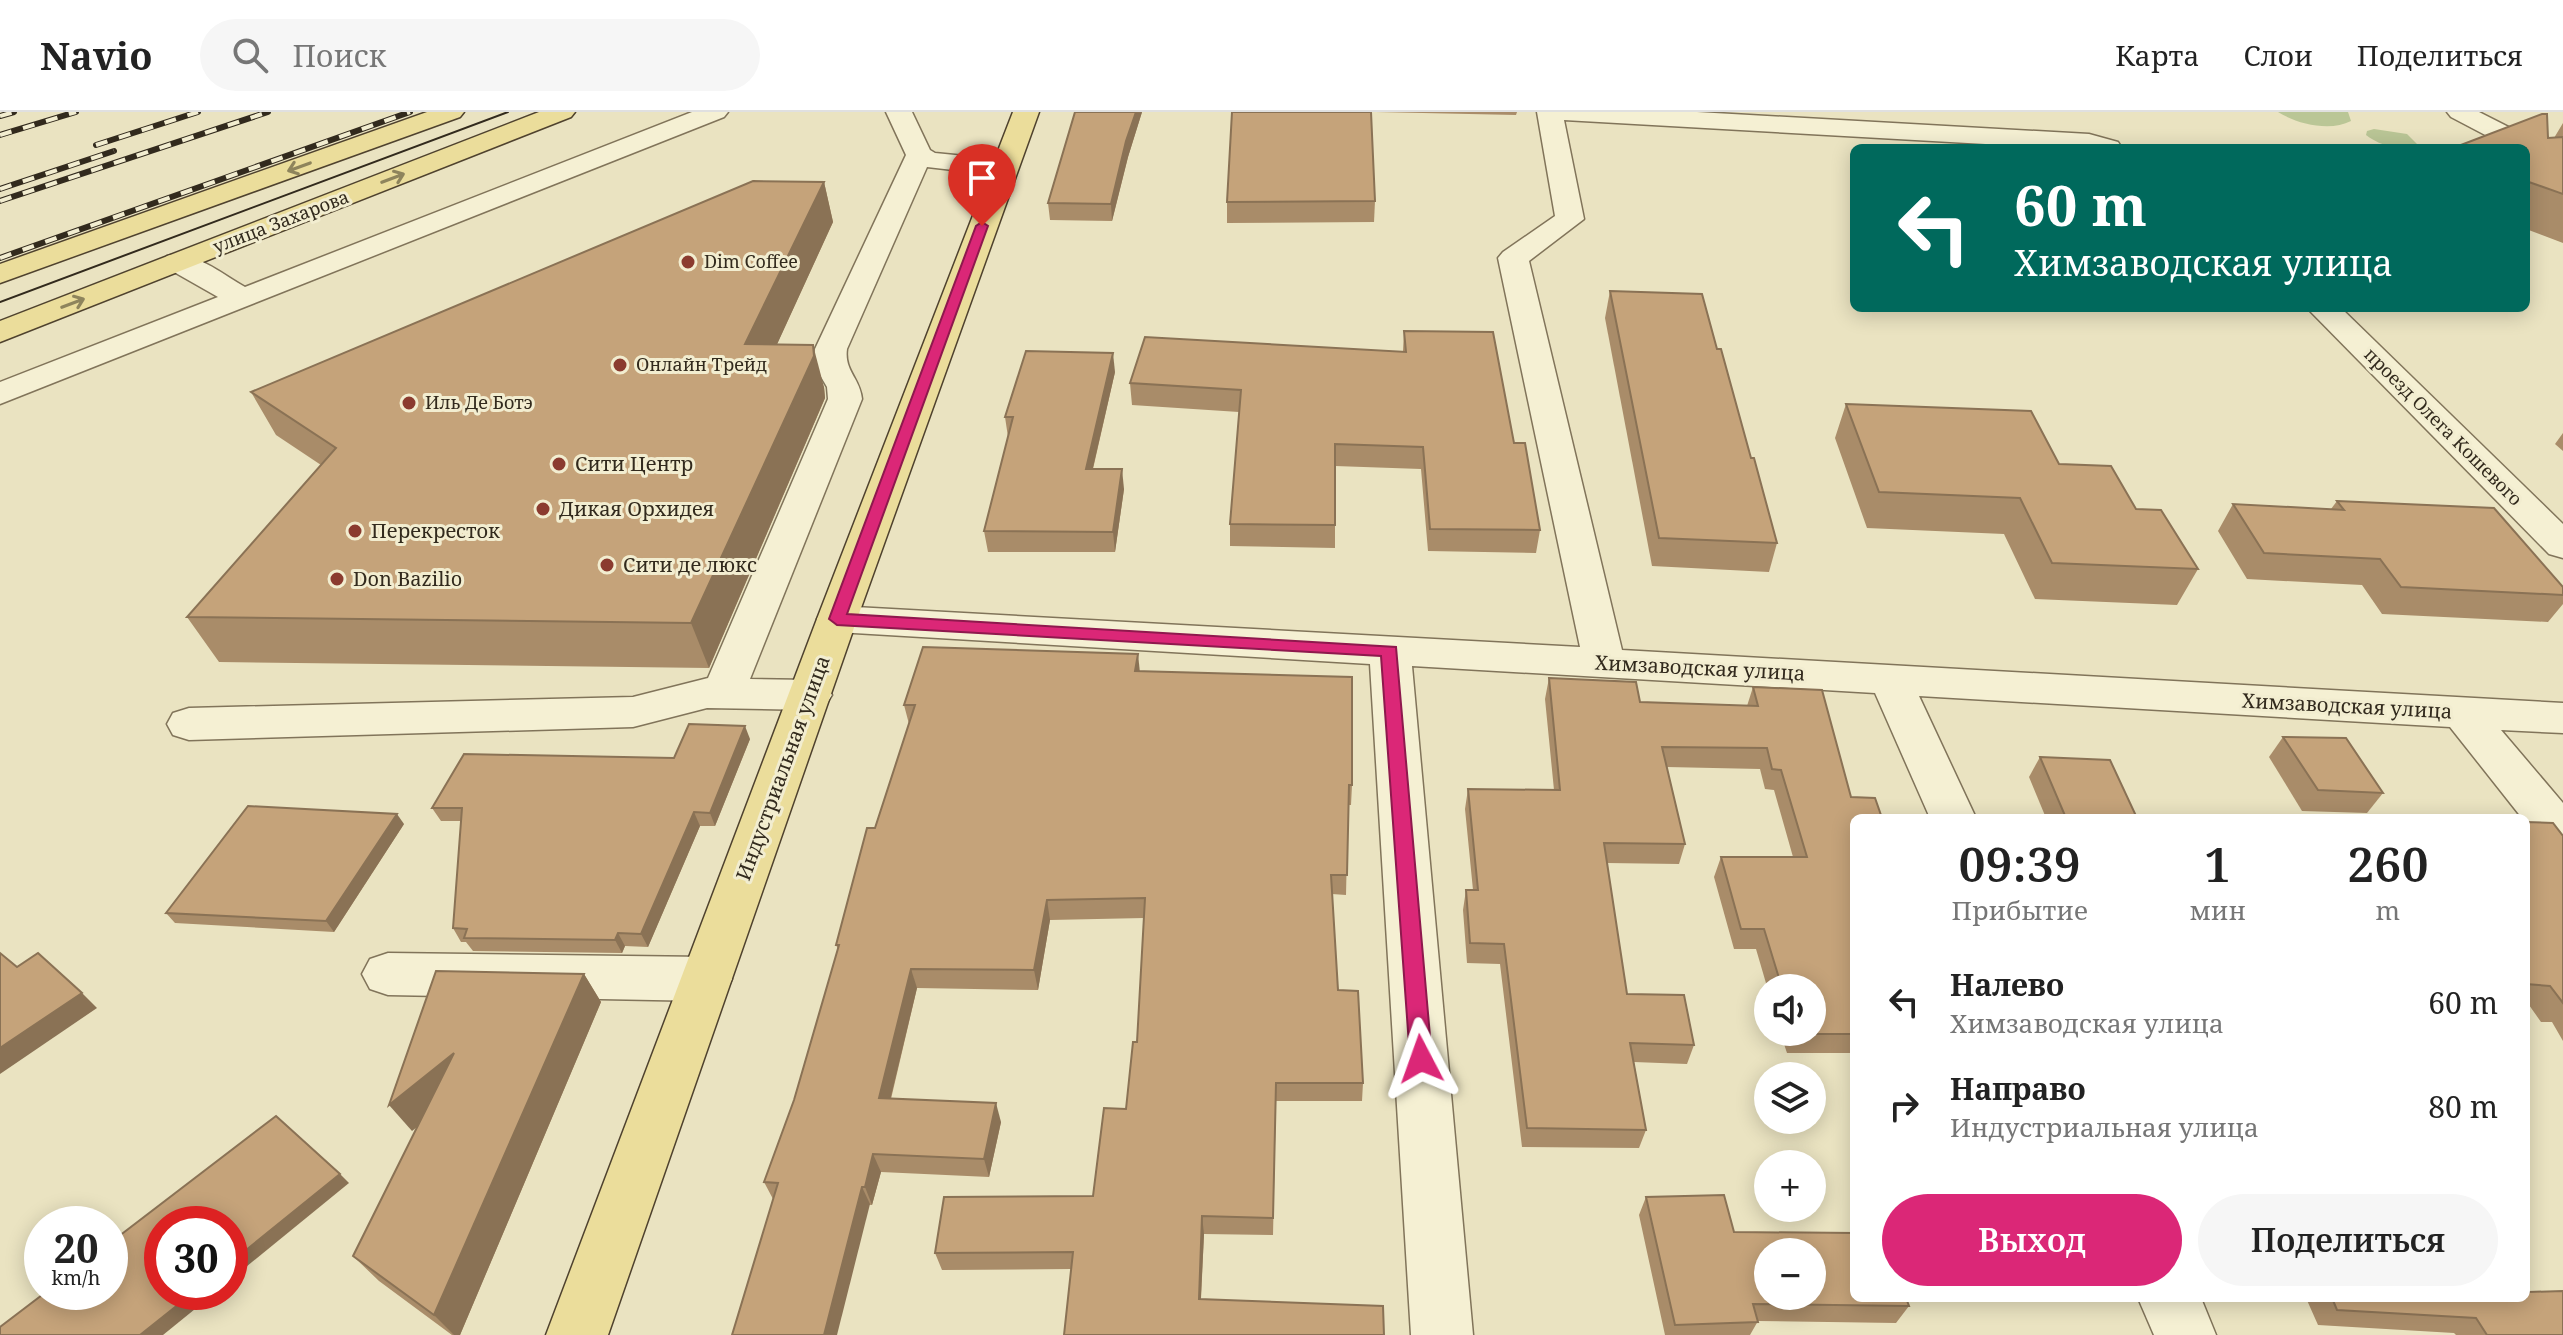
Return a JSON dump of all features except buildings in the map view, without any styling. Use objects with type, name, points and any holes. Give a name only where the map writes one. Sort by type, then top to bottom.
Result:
[{"type":"main road","points":[[0,274],[451,112]]},
{"type":"main road","name":"улица Захарова","points":[[0,332],[562,112]]},
{"type":"main road","name":"Индустриальная улица","points":[[577,1335],[837,619],[1026,112]]},
{"type":"street","points":[[0,394],[715,112]]},
{"type":"street","points":[[899,112],[916,151],[929,160],[1010,156]]},
{"type":"street","points":[[1550,112],[1570,219],[1513,258],[1604,663]]},
{"type":"street","points":[[1563,112],[2096,144]]},
{"type":"street","points":[[2460,112],[2522,144]]},
{"type":"street","points":[[2530,148],[2553,160],[2548,164],[2530,166]]},
{"type":"street","points":[[723,693],[845,399],[844,387],[829,363],[831,349],[916,151]]},
{"type":"street","points":[[2530,178],[2551,189]]},
{"type":"street","points":[[178,262],[244,299]]},
{"type":"street","name":"проезд Олега Кошевого","points":[[2327,312],[2563,546]]},
{"type":"street","name":"Химзаводская улица","points":[[837,619],[2563,718]]},
{"type":"street","points":[[1390,651],[1442,1335]]},
{"type":"street","points":[[1890,679],[1951,814]]},
{"type":"street","points":[[189,724],[633,712],[707,693],[810,695]]},
{"type":"street","points":[[2462,712],[2563,836]]},
{"type":"street","points":[[388,974],[706,979]]},
{"type":"street","points":[[2171,1302],[2185,1335]]},
{"type":"green space","points":[[2278,112],[2348,112],[2351,121],[2333,126],[2314,125]]},
{"type":"green space","points":[[2374,129],[2407,134],[2417,144],[2382,144],[2366,135],[2367,131]]},
{"type":"tram line","points":[[0,302],[508,112]]},
{"type":"railway","points":[[0,116],[14,112]]},
{"type":"railway","points":[[0,135],[76,112]]},
{"type":"railway","points":[[96,145],[198,112]]},
{"type":"railway","points":[[0,201],[268,112]]},
{"type":"railway","points":[[0,258],[410,112]]},
{"type":"railway","points":[[0,189],[114,151]]},
{"type":"place","name":"Dim Coffee","points":[[688,262]]},
{"type":"place","name":"Онлайн Трейд","points":[[620,365]]},
{"type":"place","name":"Иль Де Ботэ","points":[[409,403]]},
{"type":"place","name":"Сити Центр","points":[[559,464]]},
{"type":"place","name":"Дикая Орхидея","points":[[543,509]]},
{"type":"place","name":"Перекресток","points":[[355,531]]},
{"type":"place","name":"Сити де люкс","points":[[607,565]]},
{"type":"place","name":"Don Bazilio","points":[[337,579]]},
{"type":"route","points":[[982,226],[837,619],[1390,651],[1421,1059]]}]
